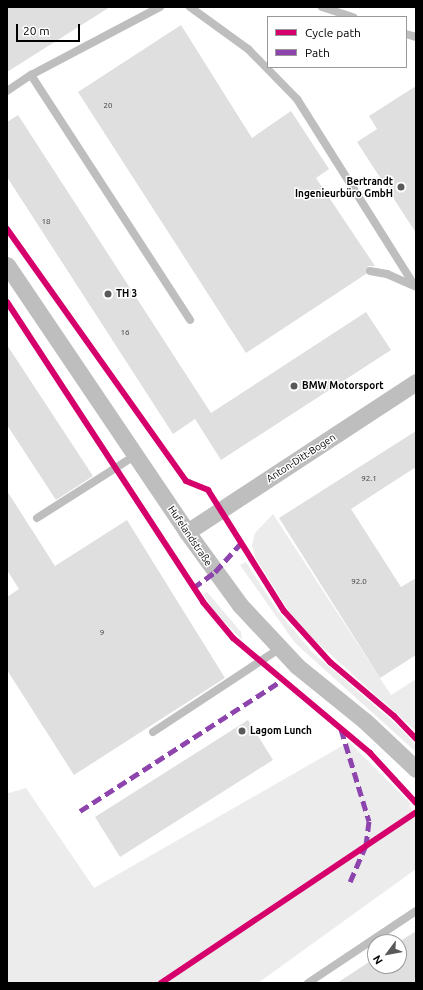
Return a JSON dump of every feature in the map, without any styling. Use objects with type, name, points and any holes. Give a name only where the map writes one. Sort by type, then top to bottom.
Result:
[{"type":"street","name":"Hufelandstraße","points":[[7,265],[187,532],[240,605],[279,650],[365,721],[416,769]]},
{"type":"street","name":"Anton-Ditt-Bogen","points":[[187,532],[416,382]]},
{"type":"lane","points":[[7,91],[31,75],[160,7]]},
{"type":"lane","points":[[190,7],[248,49],[297,100],[415,287]]},
{"type":"lane","points":[[322,7],[350,16]]},
{"type":"lane","points":[[31,75],[190,320]]},
{"type":"lane","points":[[370,271],[387,274],[415,287]]},
{"type":"lane","points":[[37,518],[136,455]]},
{"type":"lane","points":[[153,732],[279,650]]},
{"type":"lane","points":[[308,983],[416,911]]},
{"type":"shaded area","points":[[273,514],[391,695],[416,679],[416,731],[313,639],[290,613],[255,557],[252,545],[255,533]]},
{"type":"shaded area","points":[[246,562],[277,610],[312,652],[397,725],[416,745],[416,752],[295,643],[240,565]]},
{"type":"shaded area","points":[[207,592],[241,632],[242,640],[214,611],[203,594]]},
{"type":"shaded area","points":[[349,742],[411,804],[409,806],[416,814],[416,869],[258,983],[7,983],[7,791],[9,793],[26,788],[94,888]]},
{"type":"building","points":[[7,7],[110,7],[7,72]]},
{"type":"building","points":[[181,25],[252,138],[291,111],[329,169],[316,178],[375,266],[368,266],[366,274],[246,353],[78,92]]},
{"type":"building","name":"Bertrandt Ingenieurbüro GmbH","points":[[416,86],[416,233],[357,142],[377,129],[369,116]]},
{"type":"building","name":"TH 3","points":[[18,115],[211,413],[366,312],[391,350],[221,460],[195,419],[173,434],[7,177],[7,122]]},
{"type":"building","points":[[7,345],[93,476],[56,500],[7,425]]},
{"type":"building","points":[[416,431],[416,467],[351,509],[401,587],[416,578],[416,655],[380,678],[279,518]]},
{"type":"building","points":[[7,491],[55,566],[127,520],[225,678],[74,775],[7,670],[7,597],[19,589],[7,570]]},
{"type":"building","points":[[248,720],[273,760],[120,857],[95,817]]},
{"type":"building","points":[[416,931],[416,983],[337,983],[367,963],[367,974],[407,974],[407,937]]},
{"type":"marked path","points":[[193,588],[215,572],[242,542]]},
{"type":"marked path","points":[[80,811],[281,681]]},
{"type":"marked path","points":[[341,729],[369,821],[366,845],[350,882]]},
{"type":"cycle path","points":[[7,229],[186,481],[208,490],[284,611],[330,662],[394,716],[416,739]]},
{"type":"cycle path","points":[[7,302],[203,602],[233,638],[370,753],[416,803]]},
{"type":"cycle path","points":[[161,983],[416,812]]},
{"type":"place","name":"Bertrandt Ingenieurbüro GmbH","points":[[401,187]]},
{"type":"place","name":"TH 3","points":[[108,294]]},
{"type":"place","name":"BMW Motorsport","points":[[294,386]]},
{"type":"place","name":"Lagom Lunch","points":[[242,731]]}]
